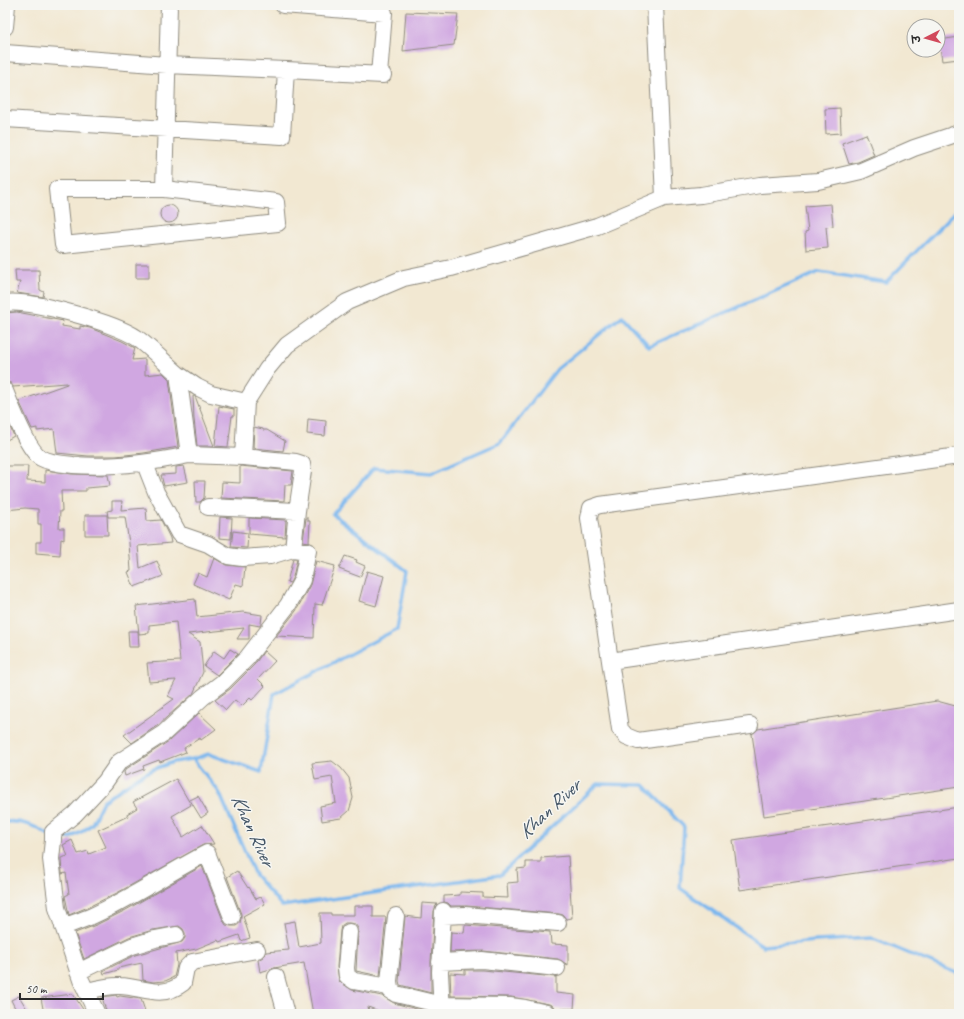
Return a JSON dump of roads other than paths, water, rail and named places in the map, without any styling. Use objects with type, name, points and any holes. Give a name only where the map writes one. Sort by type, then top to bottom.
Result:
[{"type":"street","points":[[5,27],[7,5]]},
{"type":"street","points":[[164,189],[169,5]]},
{"type":"street","points":[[5,53],[167,65],[381,75],[387,9],[283,5]]},
{"type":"street","points":[[655,5],[664,198]]},
{"type":"street","points":[[5,119],[282,136],[286,70]]},
{"type":"street","points":[[243,457],[246,402],[267,369],[287,345],[347,302],[404,278],[451,268],[597,226],[664,198],[701,195],[760,186],[818,181],[861,171],[914,148],[959,132]]},
{"type":"street","points":[[164,189],[276,202],[278,223],[63,245],[57,190],[164,189]]},
{"type":"street","points":[[5,303],[12,302],[44,307],[110,324],[136,337],[178,374],[196,387],[212,394],[246,402]]},
{"type":"street","points":[[178,374],[189,455]]},
{"type":"street","points":[[5,391],[29,444],[40,458],[61,464],[97,467],[145,464],[189,455],[243,457],[296,462],[302,464],[303,471],[293,549]]},
{"type":"street","points":[[750,725],[638,741],[626,736],[620,729],[590,518],[591,508],[600,505],[959,456]]},
{"type":"street","points":[[97,1014],[78,972],[57,908],[51,859],[53,836],[105,782],[118,762],[164,733],[203,696],[223,682],[247,658],[288,605],[302,580],[308,550],[293,549],[270,556],[242,558],[228,556],[208,544],[179,534],[156,492],[145,464]]},
{"type":"street","points":[[208,507],[297,511]]},
{"type":"street","points":[[610,661],[959,610]]},
{"type":"street","points":[[63,927],[93,916],[147,888],[185,864],[206,853],[232,917]]},
{"type":"street","points":[[442,1009],[440,962],[443,913],[558,923]]},
{"type":"street","points":[[396,916],[389,987],[390,990],[396,994],[442,1009],[510,1006],[525,1008],[547,1014]]},
{"type":"street","points":[[349,932],[346,968],[347,976],[354,981],[389,987]]},
{"type":"street","points":[[78,972],[132,946],[155,939],[176,935]]},
{"type":"street","points":[[86,992],[105,987],[121,986],[153,992],[163,992],[176,989],[183,983],[186,968],[192,962],[257,950]]},
{"type":"street","points":[[440,962],[482,960],[556,968]]},
{"type":"street","points":[[276,977],[286,1014]]},
{"type":"waterway","points":[[56,837],[70,838],[83,831],[92,824],[103,801],[140,776],[173,762],[193,759],[209,754],[261,772],[274,694],[397,629],[407,571],[333,514],[374,468],[431,473],[500,443],[557,369],[622,316],[649,346],[819,272],[886,282],[959,208]]},
{"type":"waterway","name":"Khan River","points":[[193,759],[219,792],[255,875],[282,906],[500,875],[598,784],[644,785],[684,827],[680,888],[763,946],[871,938],[959,974]]},
{"type":"waterway","points":[[5,822],[28,824],[49,835]]}]
